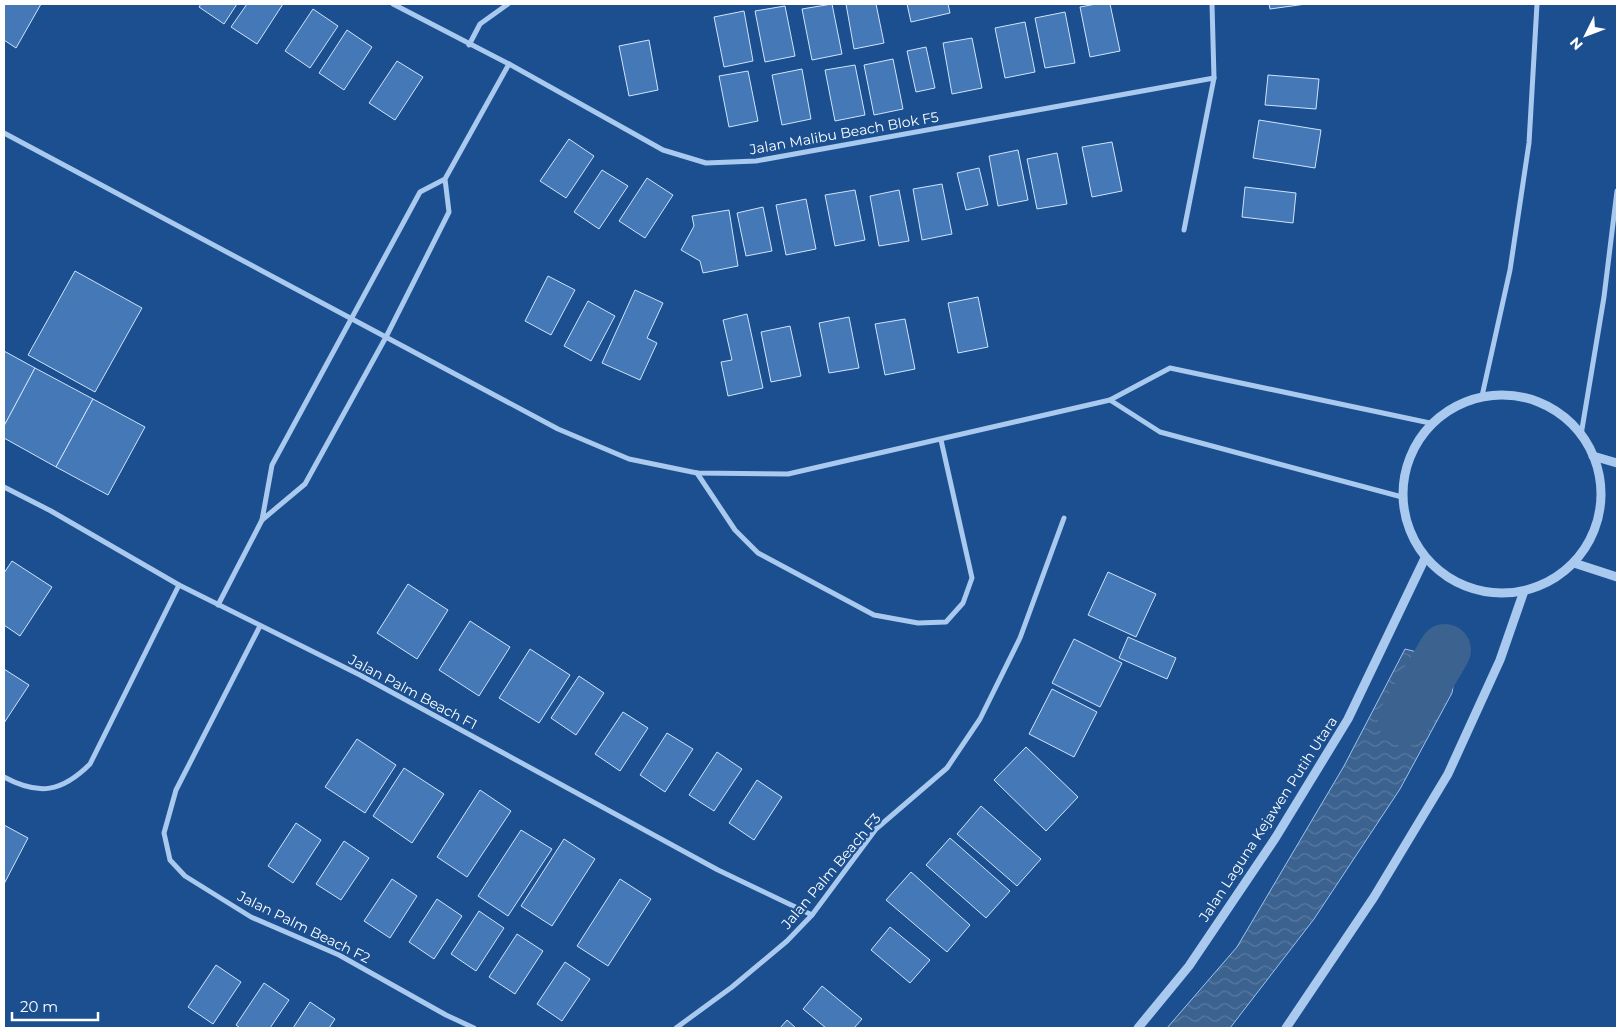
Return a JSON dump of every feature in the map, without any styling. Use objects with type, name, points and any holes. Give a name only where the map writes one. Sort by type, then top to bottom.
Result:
[{"type":"street","name":"Jalan Malibu Beach Blok F5","points":[[393,4],[469,45],[509,64],[663,150],[706,163],[756,161],[1214,78]]},
{"type":"street","points":[[469,45],[480,24],[508,4]]},
{"type":"street","points":[[1184,230],[1214,78],[1212,4]]},
{"type":"street","points":[[1482,396],[1510,270],[1529,143],[1537,4]]},
{"type":"street","points":[[218,605],[262,520],[272,465],[420,192],[445,178],[509,64]]},
{"type":"street","points":[[4,132],[558,429],[629,460],[697,474],[788,474],[940,440],[1110,400],[1170,368],[1430,423]]},
{"type":"street","points":[[262,520],[305,484],[386,337],[449,212],[445,178]]},
{"type":"street","points":[[1582,435],[1604,297],[1617,191]]},
{"type":"street","points":[[1482,396],[1519,396],[1554,410],[1582,435],[1593,456],[1601,484],[1599,513],[1590,540],[1574,563],[1551,581],[1524,591],[1502,594],[1481,592],[1460,585],[1441,573],[1426,558],[1408,530],[1402,497],[1408,457],[1430,423],[1454,406],[1482,396]]},
{"type":"street","points":[[1110,400],[1160,432],[1402,497]]},
{"type":"street","points":[[697,474],[735,530],[758,553],[874,615],[918,624],[946,622],[963,603],[972,578],[940,440]]},
{"type":"street","points":[[1593,456],[1617,463]]},
{"type":"street","name":"Jalan Palm Beach F1","points":[[4,487],[51,511],[179,585],[360,675],[718,870],[812,915]]},
{"type":"street","name":"Jalan Palm Beach F3","points":[[676,1028],[787,942],[812,915],[876,829],[947,768],[980,720],[1020,638],[1064,518]]},
{"type":"street","name":"Jalan Laguna Kejawen Putih Utara","points":[[1138,1028],[1189,966],[1286,820],[1348,719],[1426,558]]},
{"type":"street","points":[[1574,563],[1617,577]]},
{"type":"street","points":[[4,776],[36,789],[62,786],[74,779],[90,764],[179,585]]},
{"type":"street","points":[[1286,1028],[1374,898],[1448,774],[1500,660],[1524,591]]},
{"type":"street","name":"Jalan Palm Beach F2","points":[[260,626],[176,790],[164,833],[170,860],[185,876],[251,916],[339,955],[446,1015],[474,1028]]},
{"type":"water","points":[[1405,649],[1457,662],[1452,693],[1400,789],[1314,919],[1230,1028],[1167,1028],[1237,947],[1344,766]]},
{"type":"building","points":[[4,4],[41,4],[16,48],[4,40]]},
{"type":"building","points":[[201,4],[237,4],[224,24],[199,7]]},
{"type":"building","points":[[247,4],[283,4],[257,44],[231,27]]},
{"type":"building","points":[[832,4],[842,54],[812,60],[802,9]]},
{"type":"building","points":[[846,4],[876,4],[884,43],[854,49]]},
{"type":"building","points":[[907,4],[948,4],[950,13],[911,22]]},
{"type":"building","points":[[1110,4],[1120,51],[1090,57],[1080,7]]},
{"type":"building","points":[[1269,4],[1306,4],[1270,9]]},
{"type":"building","points":[[785,6],[795,56],[765,62],[755,11]]},
{"type":"building","points":[[313,9],[338,26],[310,68],[285,51]]},
{"type":"building","points":[[744,11],[753,61],[724,67],[714,17]]},
{"type":"building","points":[[1065,12],[1075,63],[1045,68],[1035,18]]},
{"type":"building","points":[[1025,22],[1035,72],[1005,78],[995,28]]},
{"type":"building","points":[[347,30],[372,47],[344,90],[319,73]]},
{"type":"building","points":[[972,38],[982,88],[952,94],[943,43]]},
{"type":"building","points":[[649,40],[658,90],[629,96],[619,46]]},
{"type":"building","points":[[926,47],[935,88],[916,92],[907,51]]},
{"type":"building","points":[[893,59],[903,109],[874,115],[864,65]]},
{"type":"building","points":[[397,61],[423,77],[395,120],[369,103]]},
{"type":"building","points":[[855,65],[865,115],[835,121],[825,70]]},
{"type":"building","points":[[802,69],[811,119],[782,125],[772,75]]},
{"type":"building","points":[[748,71],[758,121],[729,127],[719,76]]},
{"type":"building","points":[[1268,75],[1319,79],[1316,109],[1265,105]]},
{"type":"building","points":[[1259,120],[1321,130],[1315,168],[1253,158]]},
{"type":"building","points":[[569,139],[594,156],[566,198],[540,181]]},
{"type":"building","points":[[1112,142],[1122,191],[1092,197],[1082,147]]},
{"type":"building","points":[[1018,150],[1028,200],[998,206],[989,156]]},
{"type":"building","points":[[1057,153],[1067,204],[1037,209],[1027,159]]},
{"type":"building","points":[[979,168],[988,205],[966,210],[957,173]]},
{"type":"building","points":[[602,170],[628,186],[599,229],[574,212]]},
{"type":"building","points":[[647,178],[673,195],[645,238],[619,221]]},
{"type":"building","points":[[942,184],[952,234],[922,240],[913,189]]},
{"type":"building","points":[[1245,187],[1296,193],[1293,223],[1242,217]]},
{"type":"building","points":[[855,190],[865,240],[835,246],[825,195]]},
{"type":"building","points":[[899,190],[909,241],[879,246],[870,196]]},
{"type":"building","points":[[806,199],[816,249],[786,255],[776,205]]},
{"type":"building","points":[[763,207],[772,251],[746,256],[737,213]]},
{"type":"building","points":[[729,210],[738,266],[703,273],[700,261],[681,250],[694,226],[692,216]]},
{"type":"building","points":[[75,271],[142,308],[95,392],[28,355]]},
{"type":"building","points":[[548,276],[575,290],[551,335],[525,321]]},
{"type":"building","points":[[635,290],[663,303],[647,338],[657,343],[640,380],[602,363]]},
{"type":"building","points":[[978,297],[988,347],[958,353],[948,303]]},
{"type":"building","points":[[588,301],[615,316],[591,361],[564,346]]},
{"type":"building","points":[[747,314],[763,388],[728,396],[721,362],[732,360],[723,320]]},
{"type":"building","points":[[849,317],[859,368],[829,373],[819,323]]},
{"type":"building","points":[[905,319],[915,369],[885,375],[875,324]]},
{"type":"building","points":[[790,326],[801,376],[771,382],[761,332]]},
{"type":"building","points":[[4,351],[35,368],[4,426]]},
{"type":"building","points":[[35,368],[93,399],[56,467],[4,438],[4,426]]},
{"type":"building","points":[[93,399],[145,427],[108,495],[56,467]]},
{"type":"building","points":[[12,561],[52,587],[20,636],[4,625],[4,573]]},
{"type":"building","points":[[1108,572],[1156,594],[1136,637],[1088,615]]},
{"type":"building","points":[[408,584],[448,610],[417,659],[377,633]]},
{"type":"building","points":[[470,621],[510,647],[479,696],[439,670]]},
{"type":"building","points":[[1128,637],[1176,658],[1167,679],[1119,658]]},
{"type":"building","points":[[1074,639],[1122,663],[1100,707],[1052,683]]},
{"type":"building","points":[[530,649],[570,675],[539,723],[499,698]]},
{"type":"building","points":[[4,669],[29,685],[4,723]]},
{"type":"building","points":[[579,676],[604,693],[576,735],[551,718]]},
{"type":"building","points":[[1052,689],[1097,712],[1074,757],[1029,734]]},
{"type":"building","points":[[623,712],[648,728],[620,771],[595,754]]},
{"type":"building","points":[[667,733],[693,749],[665,792],[640,775]]},
{"type":"building","points":[[357,739],[396,765],[365,813],[325,787]]},
{"type":"building","points":[[1026,747],[1078,797],[1046,831],[994,780]]},
{"type":"building","points":[[717,752],[742,769],[714,811],[689,795]]},
{"type":"building","points":[[404,768],[444,794],[412,843],[373,816]]},
{"type":"building","points":[[757,780],[782,797],[754,840],[729,823]]},
{"type":"building","points":[[480,790],[511,811],[467,877],[437,857]]},
{"type":"building","points":[[981,806],[1041,859],[1017,886],[957,834]]},
{"type":"building","points":[[296,823],[321,840],[293,883],[268,866]]},
{"type":"building","points":[[4,825],[28,838],[4,884]]},
{"type":"building","points":[[521,830],[552,849],[508,916],[478,896]]},
{"type":"building","points":[[950,838],[1010,891],[986,918],[926,865]]},
{"type":"building","points":[[564,839],[595,859],[552,926],[521,906]]},
{"type":"building","points":[[344,841],[369,858],[341,900],[316,884]]},
{"type":"building","points":[[911,872],[970,925],[947,952],[886,900]]},
{"type":"building","points":[[392,879],[417,896],[390,938],[364,921]]},
{"type":"building","points":[[620,879],[651,899],[608,966],[577,946]]},
{"type":"building","points":[[437,899],[462,916],[434,959],[409,942]]},
{"type":"building","points":[[479,911],[504,928],[476,971],[451,954]]},
{"type":"building","points":[[890,927],[930,960],[910,983],[871,950]]},
{"type":"building","points":[[517,934],[543,951],[515,994],[489,977]]},
{"type":"building","points":[[565,962],[590,979],[562,1021],[537,1004]]},
{"type":"building","points":[[216,965],[241,982],[213,1024],[188,1007]]},
{"type":"building","points":[[264,983],[289,1000],[270,1028],[240,1028],[236,1025]]},
{"type":"building","points":[[822,986],[862,1019],[854,1028],[826,1028],[803,1009]]},
{"type":"building","points":[[310,1002],[335,1019],[329,1028],[293,1028]]},
{"type":"building","points":[[787,1020],[796,1028],[780,1028]]},
{"type":"waterway","points":[[1404,720],[1445,650]]}]
